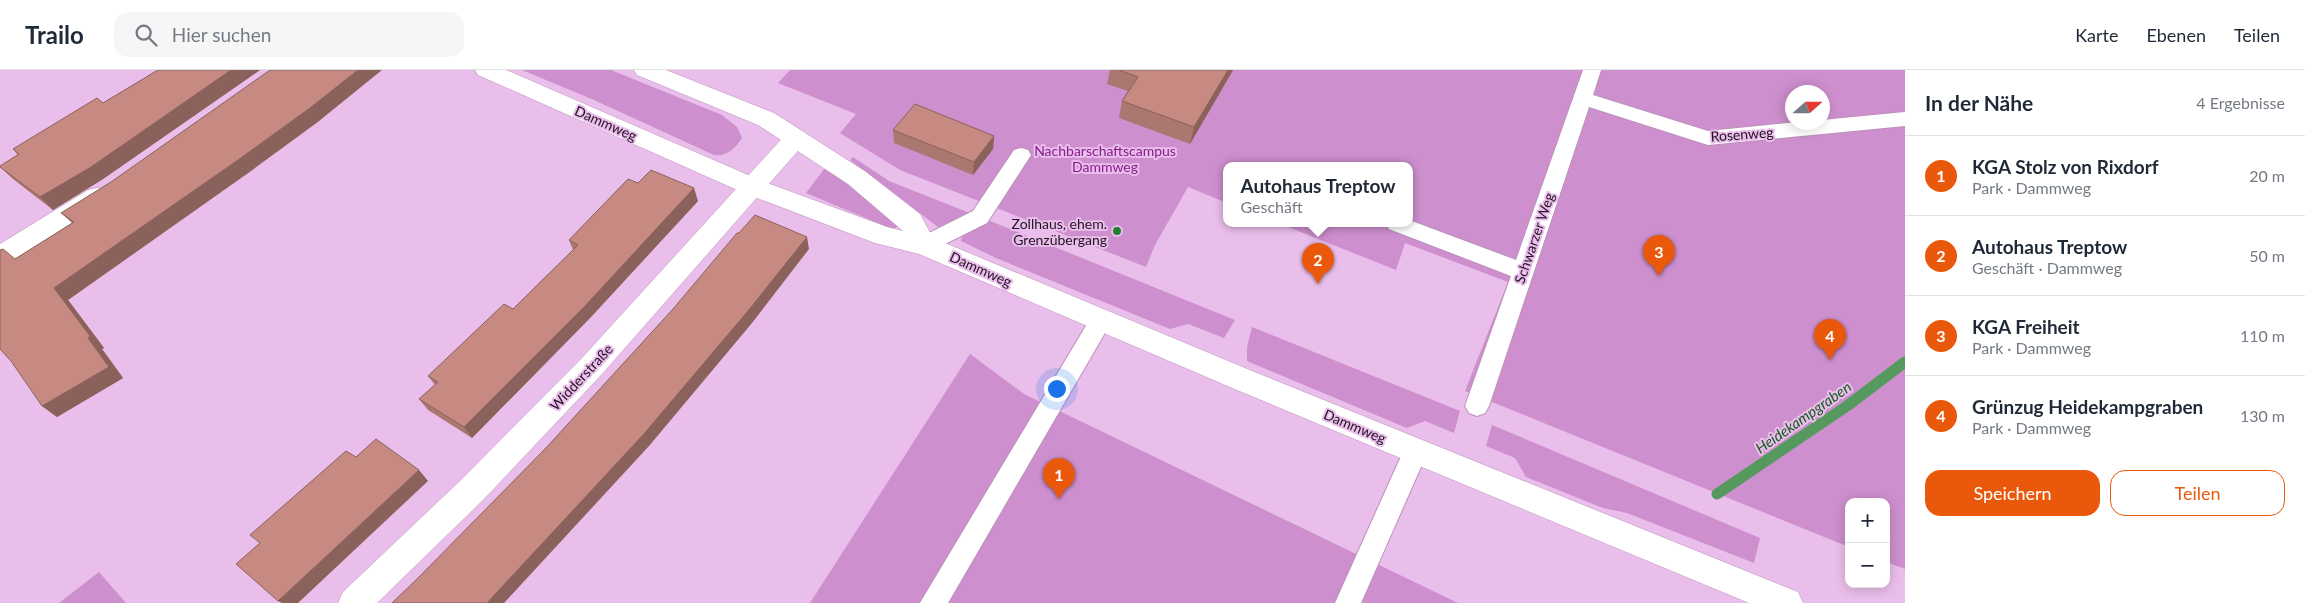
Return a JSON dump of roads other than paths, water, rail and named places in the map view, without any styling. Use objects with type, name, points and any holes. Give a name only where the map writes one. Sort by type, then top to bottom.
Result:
[{"type":"street","name":"Dammweg","points":[[486,70],[752,186],[884,236],[924,245],[1416,451],[1580,516],[1787,603]]},
{"type":"street","points":[[645,70],[766,119],[857,178],[911,221],[924,245]]},
{"type":"street","name":"Widderstraße","points":[[354,603],[474,489],[592,366],[796,138]]},
{"type":"street","points":[[0,257],[113,187]]},
{"type":"lane","name":"Schwarzer Weg","points":[[1477,406],[1592,70]]},
{"type":"lane","name":"Rosenweg","points":[[1583,100],[1708,138],[1905,119]]},
{"type":"lane","points":[[924,245],[980,217],[1021,155]]},
{"type":"lane","points":[[1406,227],[1522,272]]},
{"type":"lane","points":[[933,603],[1101,320]]},
{"type":"lane","points":[[1348,603],[1416,451]]},
{"type":"waterway","name":"Heidekampgraben","points":[[1717,494],[1847,406],[1905,362]]},
{"type":"place","name":"Zollhaus, ehem. Grenzübergang","points":[[1117,231]]},
{"type":"place","name":"KGA Freiheit","points":[[1659,276]]},
{"type":"place","name":"Autohaus Treptow","points":[[1318,284]]},
{"type":"place","name":"Grünzug Heidekampgraben","points":[[1830,360]]},
{"type":"place","name":"KGA Stolz von Rixdorf","points":[[1059,499]]},
{"type":"park label","name":"Nachbarschaftscampus Dammweg","points":[[1105,158]]}]
